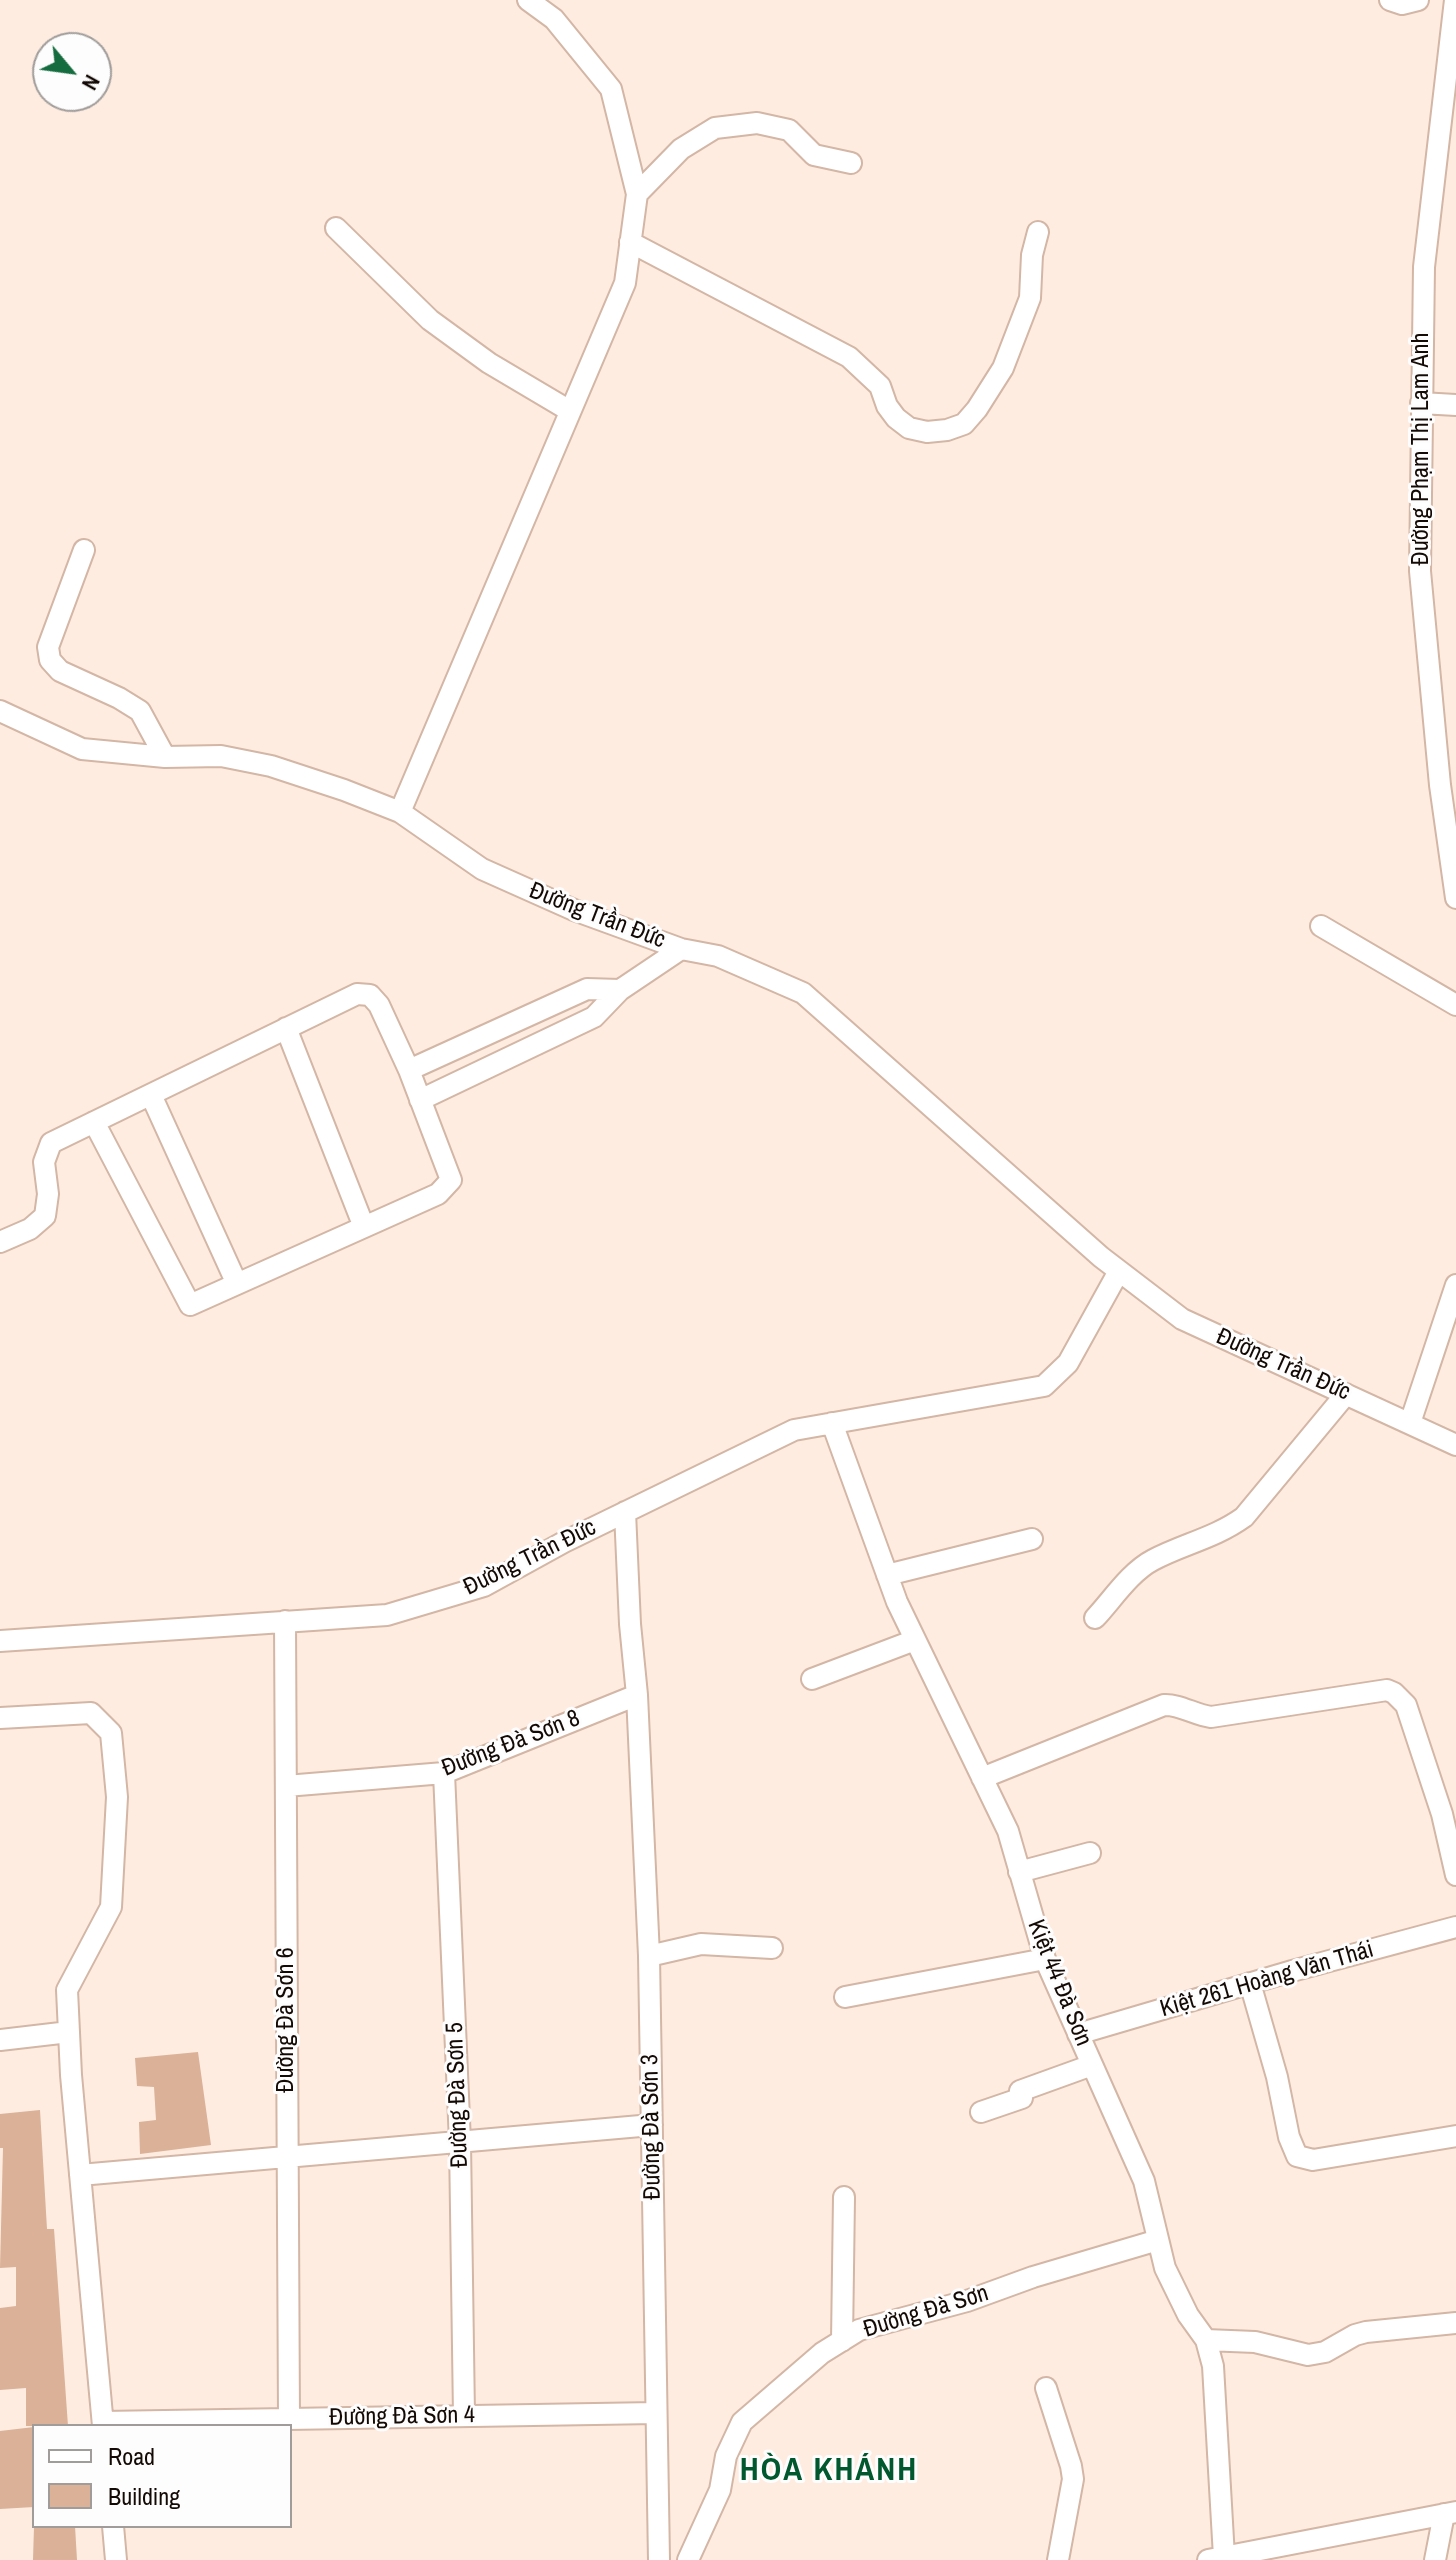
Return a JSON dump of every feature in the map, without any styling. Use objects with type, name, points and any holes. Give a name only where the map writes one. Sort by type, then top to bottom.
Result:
[{"type":"street","points":[[400,812],[625,283],[637,194],[611,89],[554,19],[528,0]]},
{"type":"street","points":[[1390,0],[1402,4],[1418,0]]},
{"type":"street","name":"Đường Phạm Thị Lam Anh","points":[[1455,0],[1424,267],[1420,571],[1440,785],[1456,898]]},
{"type":"street","points":[[637,194],[681,149],[715,128],[757,123],[789,130],[814,155],[851,163]]},
{"type":"street","points":[[336,228],[430,320],[489,363],[570,411]]},
{"type":"street","points":[[630,242],[849,357],[880,386],[887,406],[896,418],[909,428],[927,432],[964,424],[1003,368],[1030,298],[1032,255],[1038,232]]},
{"type":"street","points":[[1421,403],[1456,405]]},
{"type":"street","points":[[84,550],[48,647],[50,660],[60,671],[140,711],[165,757]]},
{"type":"street","name":"Đường Trần Đức","points":[[0,711],[82,749],[165,757],[221,756],[271,766],[400,812],[482,869],[574,910],[681,949],[718,956],[803,993],[1119,1271],[1182,1319],[1456,1445]]},
{"type":"street","points":[[1321,926],[1456,1005]]},
{"type":"street","points":[[420,1100],[594,1017],[620,990],[681,949]]},
{"type":"street","points":[[409,1070],[587,989],[620,990]]},
{"type":"street","points":[[0,1242],[30,1229],[45,1216],[48,1194],[44,1162],[51,1143],[94,1122],[151,1095],[357,994],[370,995],[379,1005],[409,1070],[451,1180],[438,1194],[190,1305],[94,1122]]},
{"type":"street","points":[[286,1028],[364,1227]]},
{"type":"street","points":[[151,1095],[237,1284]]},
{"type":"street","name":"Đường Trần Đức","points":[[0,1641],[387,1615],[484,1586],[625,1512],[794,1430],[1044,1386],[1068,1363],[1119,1271]]},
{"type":"street","points":[[1410,1423],[1456,1285]]},
{"type":"street","points":[[1095,1618],[1151,1561],[1224,1532],[1244,1517],[1346,1394]]},
{"type":"street","name":"Kiệt 44 Đà Sơn","points":[[832,1423],[887,1575],[915,1640],[1008,1831],[1045,1959],[1144,2181],[1165,2268],[1188,2315],[1206,2340],[1213,2366],[1216,2558]]},
{"type":"street","name":"Đường Đà Sơn 3","points":[[625,1512],[649,1956],[659,2560]]},
{"type":"street","points":[[887,1575],[1032,1539]]},
{"type":"street","name":"Đường Đà Sơn 6","points":[[285,1621],[289,2419]]},
{"type":"street","points":[[812,1679],[915,1640]]},
{"type":"street","points":[[982,1778],[1164,1705],[1172,1704],[1195,1715],[1211,1717],[1379,1689],[1394,1693],[1406,1705],[1442,1814],[1456,1875]]},
{"type":"street","name":"Đường Đà Sơn 8","points":[[286,1786],[444,1773],[637,1695]]},
{"type":"street","points":[[0,1718],[91,1713],[111,1733],[117,1797],[111,1907],[67,1990],[103,2424]]},
{"type":"street","name":"Đường Đà Sơn 5","points":[[444,1773],[460,2142],[464,2416]]},
{"type":"street","points":[[1019,1872],[1090,1853]]},
{"type":"street","name":"Kiệt 261 Hoàng Văn Thái","points":[[1078,2034],[1456,1927]]},
{"type":"street","points":[[649,1956],[701,1944],[772,1948]]},
{"type":"street","points":[[845,1997],[1045,1959]]},
{"type":"street","points":[[1250,1983],[1277,2077],[1289,2137],[1297,2156],[1313,2160],[1456,2136]]},
{"type":"street","points":[[0,2040],[69,2032]]},
{"type":"street","points":[[981,2112],[1022,2098],[1020,2091],[1092,2065]]},
{"type":"street","points":[[80,2175],[652,2125]]},
{"type":"street","points":[[842,2341],[844,2197]]},
{"type":"street","name":"Đường Đà Sơn","points":[[688,2560],[720,2490],[726,2456],[742,2422],[822,2353],[859,2330],[967,2301],[1033,2277],[1158,2240]]},
{"type":"street","points":[[1206,2340],[1255,2342],[1308,2355],[1325,2352],[1366,2332],[1456,2323]]},
{"type":"street","points":[[1046,2388],[1073,2479],[1058,2560]]},
{"type":"street","name":"Đường Đà Sơn 4","points":[[103,2424],[656,2413]]},
{"type":"street","points":[[1216,2558],[1450,2513],[1435,2560]]},
{"type":"street","points":[[113,2528],[116,2560]]},
{"type":"building","points":[[198,2052],[211,2145],[140,2154],[139,2122],[156,2120],[154,2087],[137,2086],[135,2058]]},
{"type":"building","points":[[40,2110],[47,2229],[54,2229],[68,2424],[26,2426],[26,2388],[0,2390],[0,2308],[16,2306],[16,2267],[0,2268],[3,2148],[0,2148],[0,2114]]},
{"type":"building","points":[[32,2427],[32,2507],[0,2509],[0,2431]]},
{"type":"building","points":[[34,2528],[75,2528],[77,2560],[33,2560]]},
{"type":"district","name":"HÒA KHÁNH","points":[[829,2471]]}]
